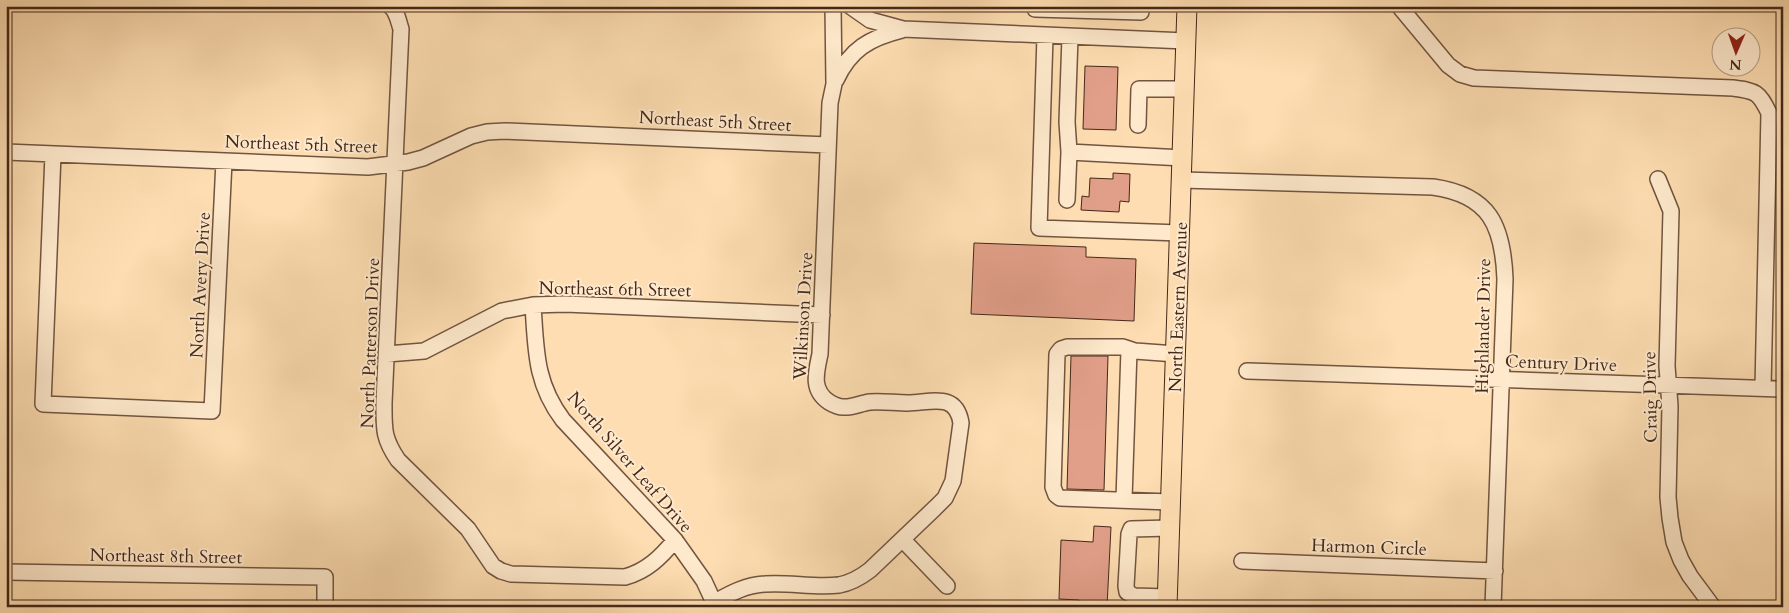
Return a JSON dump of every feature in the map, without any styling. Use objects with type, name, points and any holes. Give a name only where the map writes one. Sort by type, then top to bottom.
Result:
[{"type":"main road","name":"North Eastern Avenue","points":[[1167,602],[1187,6]]},
{"type":"street","name":"North Patterson Drive","points":[[390,6],[394,9],[401,28],[384,428],[385,437],[390,448],[398,460],[468,529],[486,558],[501,571],[511,574],[624,577],[645,569],[660,558],[675,540]]},
{"type":"street","name":"Wilkinson Drive","points":[[716,604],[731,592],[752,585],[838,585],[859,578],[903,540],[935,508],[949,491],[953,481],[961,422],[959,414],[950,405],[944,401],[936,400],[910,403],[871,402],[843,408],[829,402],[819,392],[815,384],[820,354],[830,103],[834,84],[833,6]]},
{"type":"street","points":[[850,6],[870,20],[903,29],[1186,41]]},
{"type":"street","points":[[1141,6],[1141,12],[1035,8],[1040,36],[1039,228],[1180,233]]},
{"type":"street","points":[[1399,6],[1448,65],[1460,74],[1474,78],[1732,88],[1752,90],[1763,99],[1769,113],[1763,388]]},
{"type":"street","points":[[834,84],[841,68],[860,47],[871,39],[903,29]]},
{"type":"street","points":[[1067,200],[1070,37]]},
{"type":"street","points":[[1138,125],[1139,89],[1184,89]]},
{"type":"street","name":"Northeast 5th Street","points":[[6,152],[224,160],[368,168],[423,158],[471,136],[487,132],[506,131],[828,145]]},
{"type":"street","points":[[1069,152],[1183,158]]},
{"type":"street","name":"North Avery Drive","points":[[53,154],[44,404],[212,411],[224,160]]},
{"type":"street","name":"Craig Drive","points":[[1658,179],[1671,211],[1667,366],[1670,406],[1668,497],[1671,526],[1674,542],[1681,560],[1690,576],[1713,607]]},
{"type":"street","name":"Highlander Drive","points":[[1182,180],[1433,187],[1450,190],[1470,199],[1488,212],[1500,238],[1504,256],[1505,279],[1493,607]]},
{"type":"street","name":"Northeast 6th Street","points":[[387,354],[424,351],[502,311],[533,305],[565,304],[822,315]]},
{"type":"street","name":"North Silver Leaf Drive","points":[[533,305],[539,374],[552,404],[563,420],[675,540],[704,581],[716,604]]},
{"type":"street","points":[[1171,502],[1060,498],[1054,491],[1057,354],[1061,349],[1067,347],[1123,347],[1129,350],[1176,354]]},
{"type":"street","points":[[1124,499],[1129,350]]},
{"type":"street","name":"Century Drive","points":[[1248,371],[1783,389]]},
{"type":"street","points":[[1167,602],[1134,596],[1128,599],[1126,577],[1131,529],[1170,528]]},
{"type":"street","points":[[903,540],[947,586]]},
{"type":"street","name":"Harmon Circle","points":[[1242,561],[1495,571]]},
{"type":"street","name":"Northeast 8th Street","points":[[6,572],[325,578],[325,607]]},
{"type":"building","points":[[1085,66],[1118,67],[1116,130],[1083,129]]},
{"type":"building","points":[[1113,173],[1130,174],[1129,202],[1120,201],[1119,212],[1081,210],[1082,196],[1089,197],[1090,178],[1113,179]]},
{"type":"building","points":[[974,243],[1086,247],[1086,257],[1136,259],[1134,321],[971,314]]},
{"type":"building","points":[[1071,356],[1108,356],[1104,490],[1067,489]]},
{"type":"building","points":[[1094,526],[1111,527],[1107,607],[1079,607],[1079,600],[1059,599],[1061,540],[1093,542]]}]
